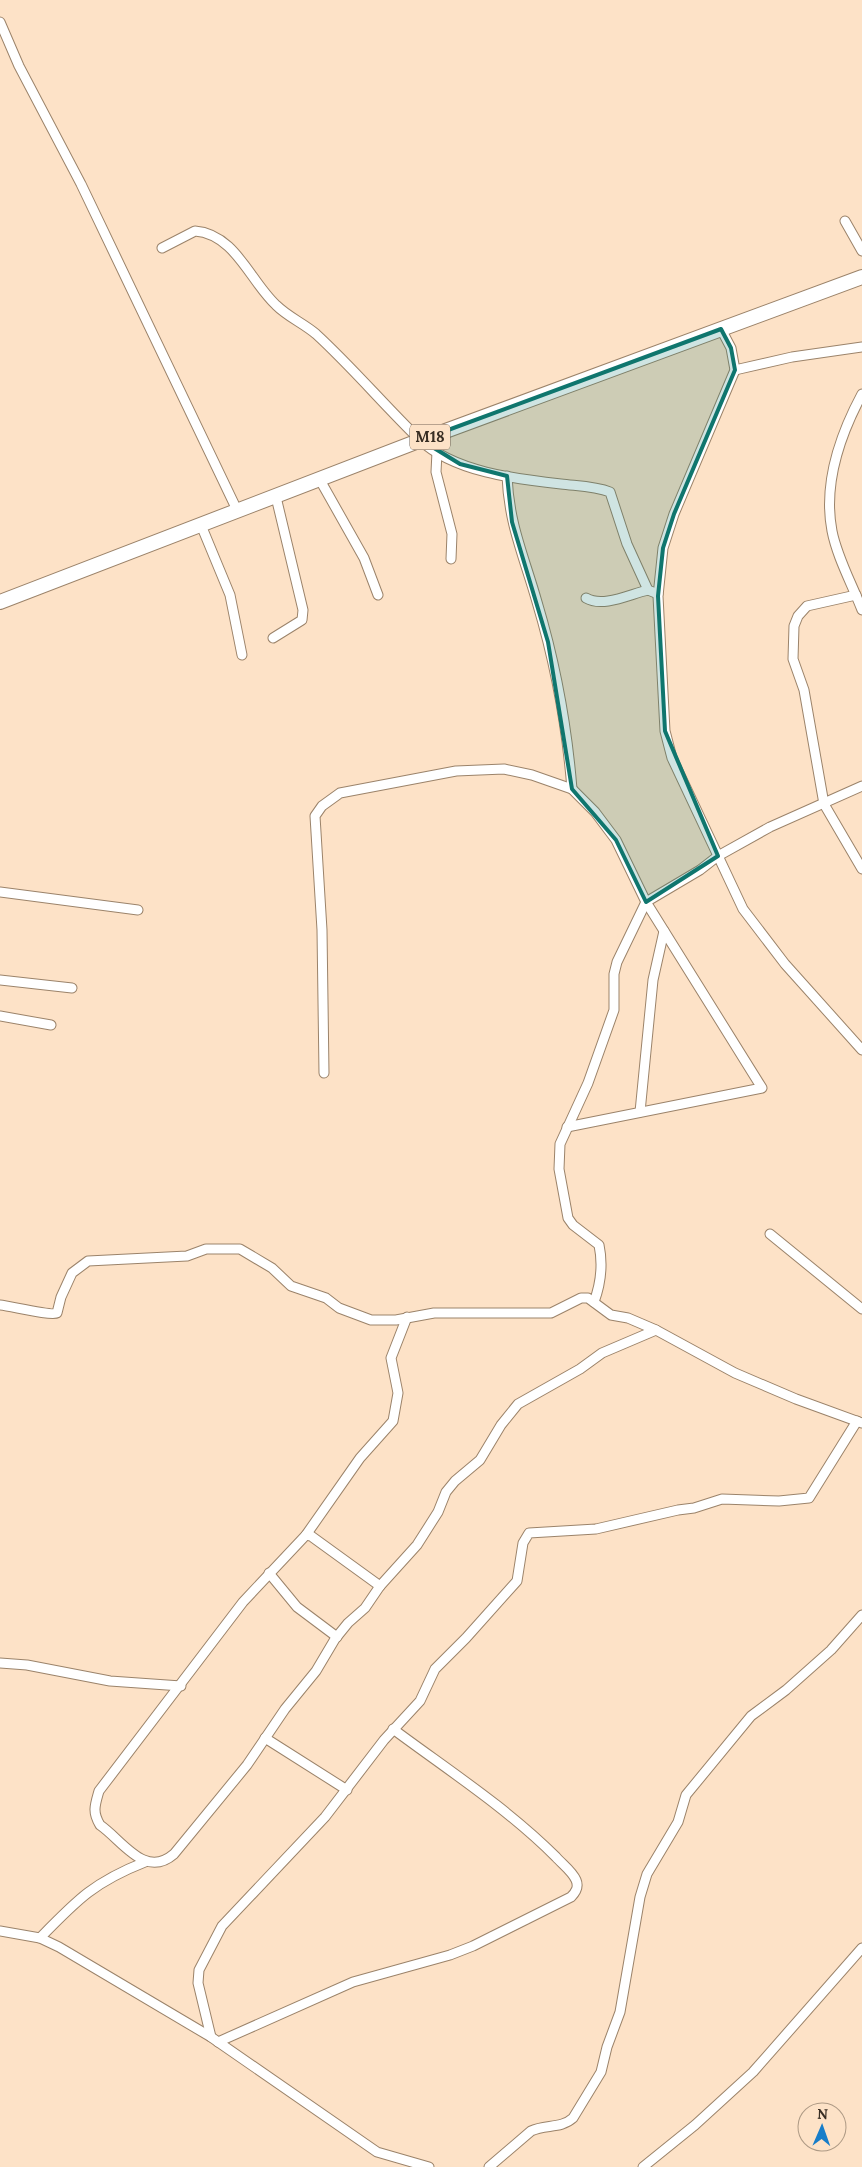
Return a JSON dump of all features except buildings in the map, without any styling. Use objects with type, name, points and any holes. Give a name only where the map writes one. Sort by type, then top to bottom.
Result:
[{"type":"main road","name":"M18","points":[[0,602],[238,512],[420,440],[862,277]]},
{"type":"street","points":[[0,22],[19,66],[81,184],[238,512]]},
{"type":"street","points":[[845,221],[862,251]]},
{"type":"street","points":[[162,248],[195,231],[210,234],[221,240],[239,258],[274,304],[316,334],[420,440],[437,452],[460,464],[507,476],[610,492],[628,544],[648,590]]},
{"type":"street","points":[[721,328],[732,348],[735,370],[674,514],[664,548],[658,594],[660,659],[668,744],[737,898],[751,920],[785,964],[862,1050]]},
{"type":"street","points":[[735,370],[792,357],[862,348]]},
{"type":"street","points":[[862,394],[841,436],[830,499],[832,532],[862,610]]},
{"type":"street","points":[[437,452],[436,472],[452,534],[451,559]]},
{"type":"street","points":[[507,476],[508,507],[548,642],[561,710],[572,789]]},
{"type":"street","points":[[320,480],[364,558],[378,595]]},
{"type":"street","points":[[273,638],[302,620],[303,610],[276,497]]},
{"type":"street","points":[[201,525],[230,595],[242,655]]},
{"type":"street","points":[[586,598],[593,602],[609,601],[648,590],[658,594]]},
{"type":"street","points":[[856,595],[807,606],[798,616],[792,635],[793,659],[804,690],[824,804],[862,869]]},
{"type":"street","points":[[324,1073],[322,930],[315,816],[322,806],[340,793],[456,771],[504,769],[532,775],[572,789],[595,812],[616,840],[646,902],[762,1088],[566,1127]]},
{"type":"street","points":[[594,1302],[599,1289],[602,1258],[599,1245],[573,1226],[565,1208],[559,1155],[560,1144],[566,1127],[588,1083],[614,1010],[614,974],[617,962],[646,902],[700,870],[718,856],[770,827],[862,786]]},
{"type":"street","points":[[0,892],[138,910]]},
{"type":"street","points":[[640,1112],[653,980],[664,931]]},
{"type":"street","points":[[0,980],[72,988]]},
{"type":"street","points":[[0,1016],[51,1026]]},
{"type":"street","points":[[770,1234],[862,1309]]},
{"type":"street","points":[[0,1305],[26,1308],[52,1316],[57,1313],[61,1297],[72,1273],[88,1261],[179,1257],[206,1249],[240,1250],[272,1268],[291,1286],[326,1298],[339,1308],[359,1316],[383,1321],[434,1313],[551,1313],[581,1298],[588,1298],[611,1315],[628,1318],[656,1330],[736,1373],[796,1399],[860,1422],[809,1498],[778,1501],[722,1499],[694,1508],[596,1529],[528,1532],[523,1544],[516,1581],[466,1638],[434,1669],[420,1701],[393,1729],[347,1790],[304,1841],[235,1910],[222,1926],[199,1970],[198,1983],[214,2040]]},
{"type":"street","points":[[146,1862],[100,1825],[94,1809],[99,1791],[181,1686],[243,1602],[306,1535],[360,1458],[393,1421],[398,1393],[391,1358],[407,1317]]},
{"type":"street","points":[[40,1938],[83,1895],[99,1883],[146,1862],[161,1863],[174,1854],[247,1765],[285,1709],[316,1671],[348,1622],[365,1608],[380,1586],[417,1545],[438,1512],[446,1492],[455,1481],[480,1460],[501,1425],[518,1404],[580,1369],[602,1353],[656,1330]]},
{"type":"street","points":[[306,1535],[311,1536],[380,1586]]},
{"type":"street","points":[[269,1573],[298,1607],[337,1637]]},
{"type":"street","points":[[489,2167],[531,2131],[539,2127],[568,2123],[601,2072],[607,2047],[620,2012],[640,1898],[647,1874],[678,1822],[689,1790],[751,1716],[786,1690],[831,1650],[862,1614]]},
{"type":"street","points":[[0,1663],[27,1664],[110,1681],[181,1686]]},
{"type":"street","points":[[214,2040],[353,1982],[450,1955],[474,1946],[571,1897],[577,1888],[577,1882],[573,1875],[542,1844],[503,1812],[393,1729]]},
{"type":"street","points":[[265,1738],[347,1790]]},
{"type":"street","points":[[0,1931],[40,1938],[214,2040],[377,2152],[429,2167]]},
{"type":"street","points":[[642,2167],[701,2119],[753,2072],[862,1948]]},
{"type":"highlighted area","points":[[721,329],[731,348],[735,370],[674,514],[663,548],[658,596],[665,731],[718,856],[646,902],[616,840],[572,789],[548,642],[512,522],[507,476],[460,464],[421,440]]}]
